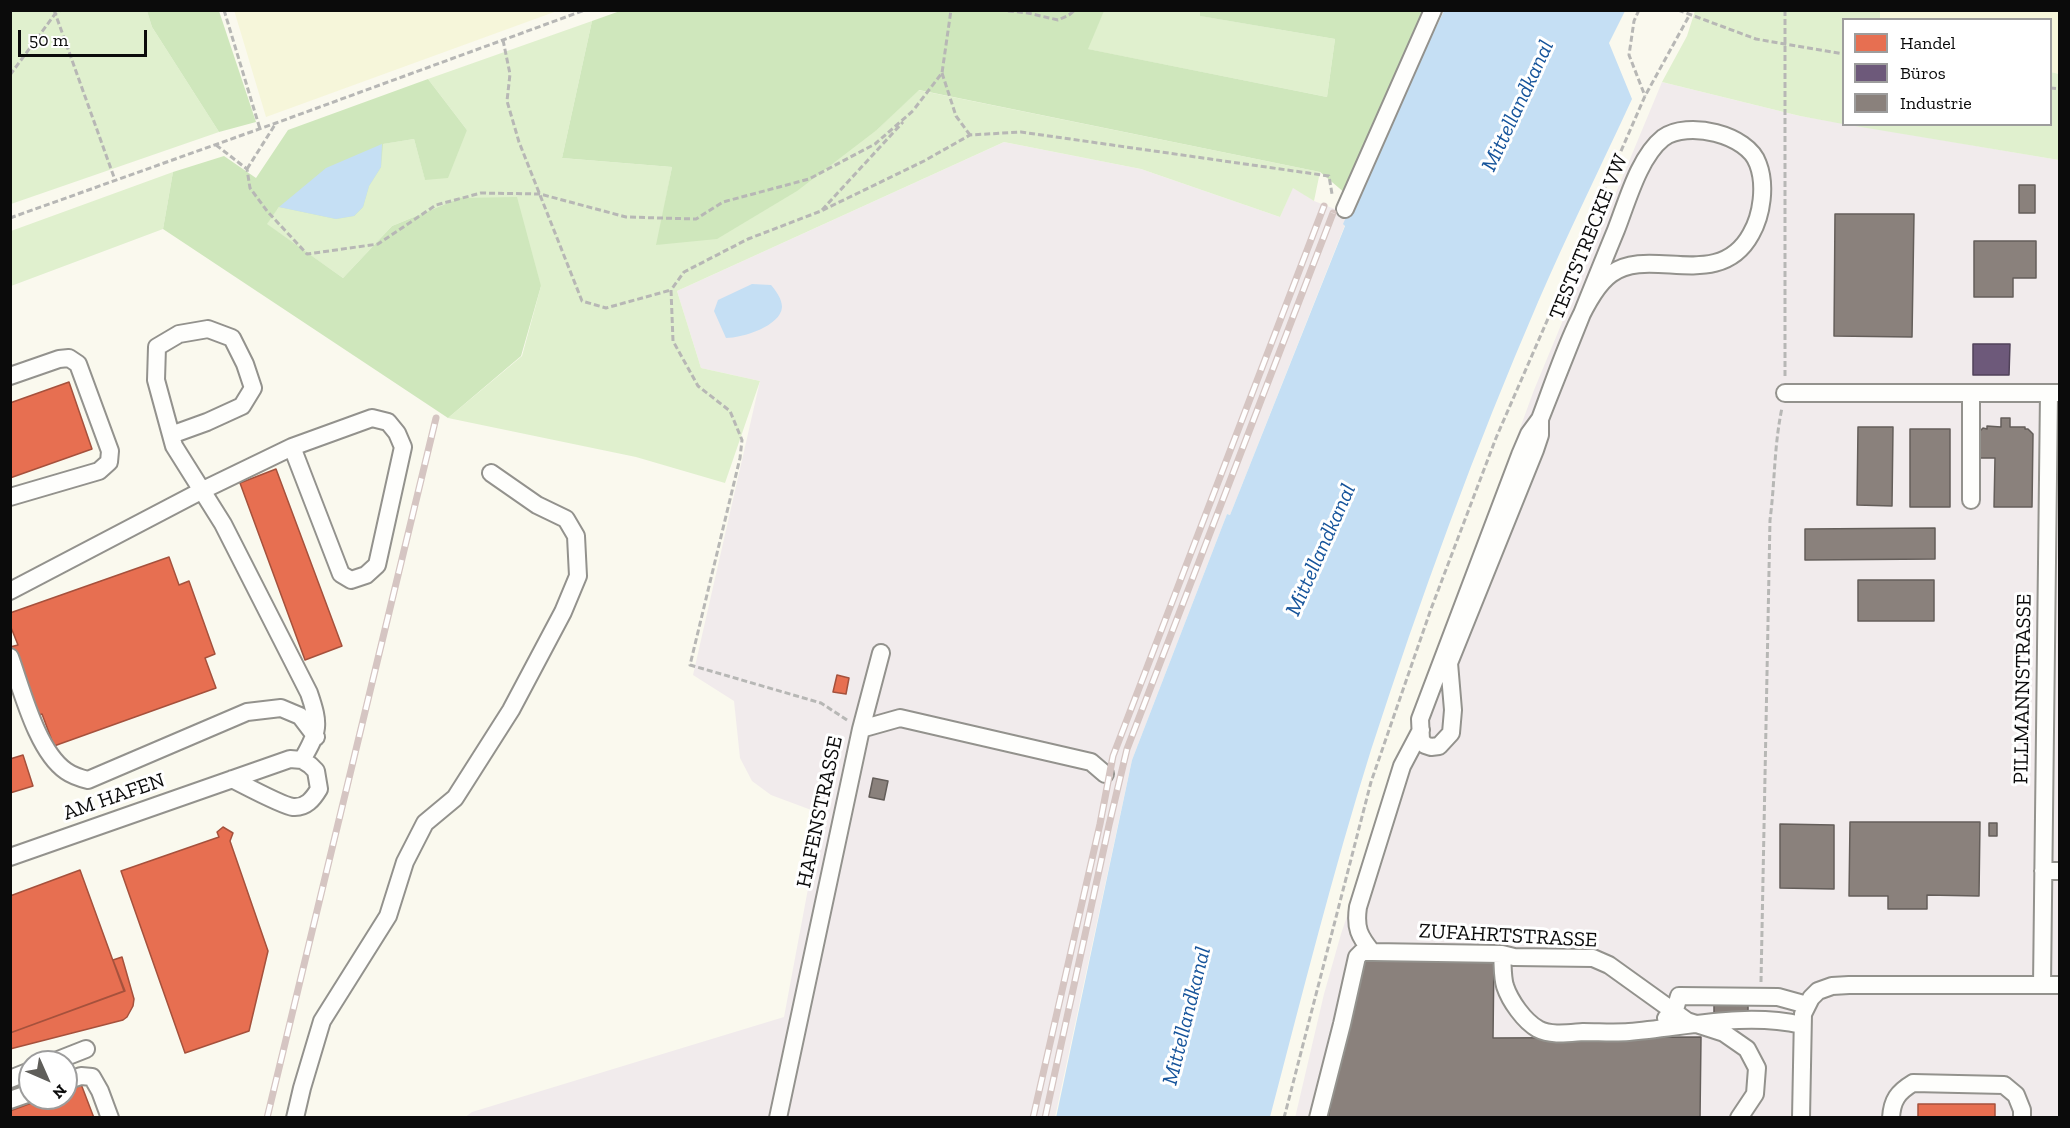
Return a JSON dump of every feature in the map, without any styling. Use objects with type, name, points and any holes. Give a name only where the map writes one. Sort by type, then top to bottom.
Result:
[{"type":"street","points":[[1345,209],[1433,10]]},
{"type":"street","name":"TESTSTRECKE VW","points":[[1372,952],[1360,938],[1356,921],[1358,907],[1402,766],[1419,733],[1449,663],[1535,450],[1540,435],[1540,419],[1552,387],[1557,376],[1582,312],[1609,274],[1622,267],[1707,265],[1733,254],[1750,236],[1760,211],[1761,175],[1758,162],[1747,149],[1733,139],[1719,133],[1700,130],[1681,131],[1664,137],[1647,156],[1594,282],[1556,377],[1552,388],[1540,419],[1529,434],[1420,719],[1419,733],[1421,741],[1431,747],[1439,746],[1451,733],[1453,710],[1449,663]]},
{"type":"street","points":[[171,435],[242,406],[253,388],[232,338],[208,329],[179,334],[157,347],[156,380],[171,435],[174,446],[223,524],[309,693],[317,717],[316,737],[302,760],[316,771],[319,789],[313,799],[304,805],[292,807],[232,779]]},
{"type":"street","points":[[10,376],[59,359],[69,358],[78,364],[110,451],[109,462],[99,471],[10,497]]},
{"type":"street","name":"PILLMANNSTRASSE","points":[[1785,393],[2054,393],[2051,871],[2042,985]]},
{"type":"street","points":[[1971,393],[1971,500]]},
{"type":"street","points":[[10,591],[201,490],[292,447],[372,418],[388,422],[404,447],[377,565],[366,575],[351,580],[341,574],[292,447]]},
{"type":"street","points":[[295,1118],[322,1021],[388,916],[405,862],[425,824],[455,798],[511,710],[563,612],[578,576],[576,536],[566,519],[537,505],[492,473]]},
{"type":"street","points":[[861,729],[881,653]]},
{"type":"street","points":[[10,657],[33,723],[48,752],[56,762],[75,777],[88,780],[247,712],[281,708],[300,716],[316,737]]},
{"type":"street","name":"HAFENSTRASSE","points":[[778,1118],[861,729],[900,718],[1091,762],[1105,774]]},
{"type":"street","name":"AM HAFEN","points":[[10,857],[290,759],[302,760]]},
{"type":"street","points":[[1318,1118],[1357,957],[1362,952],[1372,952]]},
{"type":"street","name":"ZUFAHRTSTRASSE","points":[[1372,952],[1593,958],[1609,965],[1687,1021],[1724,1033],[1747,1049],[1757,1068],[1755,1094],[1739,1118]]},
{"type":"street","points":[[1502,954],[1505,985],[1521,1013],[1537,1028],[1550,1033],[1628,1032],[1753,1019],[1780,1020],[1802,1025]]},
{"type":"street","points":[[1801,1118],[1802,1025],[1807,1005],[1818,992],[1832,986],[1849,984],[2060,985]]},
{"type":"street","points":[[1583,1023],[1652,1023],[1674,1013],[1679,996],[1778,998],[1807,1005]]},
{"type":"street","points":[[78,1052],[86,1049]]},
{"type":"street","points":[[78,1077],[92,1077],[110,1118]]},
{"type":"street","points":[[1891,1118],[1892,1103],[1901,1090],[1913,1083],[2004,1085],[2016,1095],[2022,1110],[2022,1118]]},
{"type":"path","points":[[10,75],[55,12],[61,10]]},
{"type":"path","points":[[224,10],[260,129]]},
{"type":"path","points":[[10,218],[585,10]]},
{"type":"path","points":[[951,10],[942,73],[956,116],[970,135]]},
{"type":"path","points":[[999,10],[1028,13],[1058,20],[1075,10]]},
{"type":"path","points":[[1640,10],[1634,21],[1629,55],[1645,96],[1689,16]]},
{"type":"path","points":[[1678,10],[1756,39],[1842,54]]},
{"type":"path","points":[[1761,964],[1770,520],[1776,433],[1785,393],[1785,10]]},
{"type":"path","points":[[55,12],[115,180]]},
{"type":"path","points":[[503,40],[510,74],[507,101],[519,142],[582,301],[606,308],[671,290]]},
{"type":"path","points":[[821,211],[915,109],[942,73]]},
{"type":"path","points":[[276,123],[247,170],[250,188],[267,211],[307,254],[378,244],[436,205],[481,193],[540,194],[626,217],[696,219],[723,202],[809,179],[875,144],[915,109]]},
{"type":"path","points":[[861,729],[821,704],[690,665],[740,458],[742,440],[730,411],[698,386],[673,341],[671,290],[684,272],[748,239],[821,211],[924,161],[970,135],[1021,132],[1329,176],[1333,196]]},
{"type":"path","points":[[216,145],[247,170]]},
{"type":"shaded area","points":[[1662,82],[1800,116],[1842,123],[1842,126],[1859,126],[2059,160],[2059,1117],[1295,1118],[1324,994],[1341,934],[1413,721],[1534,390]]},
{"type":"shaded area","points":[[1004,142],[1141,169],[1280,217],[1293,187],[1314,201],[1348,214],[1230,515],[1227,514],[1132,760],[1055,1117],[464,1118],[472,1112],[784,1017],[822,814],[771,795],[752,781],[740,758],[734,701],[693,675],[760,381],[701,368],[677,291]]},
{"type":"green space","points":[[234,10],[557,10],[557,11],[266,117]]},
{"type":"green space","points":[[1104,10],[1200,11],[1201,16],[1335,39],[1327,97],[1087,49]]},
{"type":"green space","points":[[10,11],[147,11],[152,27],[219,132],[11,204]]},
{"type":"green space","points":[[147,11],[219,11],[256,122],[219,132],[152,27]]},
{"type":"green space","points":[[620,11],[1104,11],[1088,49],[1327,97],[1335,39],[1200,16],[1200,11],[1425,11],[1345,193],[1320,172],[919,90],[878,129],[797,191],[717,239],[656,245],[672,167],[562,158],[592,21]]},
{"type":"green space","points":[[1695,11],[1880,11],[1880,18],[1842,18],[1842,124],[1800,116],[1662,82],[1687,36]]},
{"type":"green space","points":[[1880,11],[2059,11],[2059,74],[2052,72],[2052,18],[1880,18]]},
{"type":"green space","points":[[592,21],[562,158],[672,167],[657,245],[878,129],[918,90],[1320,172],[1314,201],[1293,188],[1280,217],[1141,169],[1004,142],[677,291],[701,368],[760,381],[725,483],[636,457],[448,418],[522,356],[541,286],[460,198],[392,226],[343,278],[266,224],[279,207],[382,144],[414,139],[425,179],[467,130],[428,79]]},
{"type":"green space","points":[[2052,72],[2059,74],[2059,160],[1855,126],[2052,126]]},
{"type":"green space","points":[[428,79],[467,130],[448,178],[425,180],[414,139],[383,144],[381,167],[369,186],[363,207],[354,216],[336,219],[279,207],[267,224],[343,278],[392,226],[460,198],[517,197],[541,286],[521,356],[448,418],[163,229],[173,172],[224,156],[256,178],[288,130]]},
{"type":"green space","points":[[173,172],[163,229],[11,286],[11,231]]},
{"type":"water","name":"Mittellandkanal","points":[[1444,11],[1625,11],[1609,43],[1632,99],[1538,302],[1470,468],[1429,580],[1357,796],[1318,933],[1270,1117],[1056,1118],[1132,760],[1227,514],[1230,515],[1345,226],[1343,224]]},
{"type":"water","points":[[382,144],[381,167],[369,186],[363,207],[354,216],[336,219],[279,207],[326,168]]},
{"type":"water","points":[[752,284],[771,285],[781,301],[780,314],[760,330],[726,338],[714,311],[718,300]]},
{"type":"building: Handel","points":[[69,382],[92,449],[10,478],[10,403]]},
{"type":"building: Handel","points":[[276,469],[342,646],[305,660],[240,483]]},
{"type":"building: Handel","points":[[169,557],[179,585],[189,581],[215,654],[205,658],[216,688],[54,746],[42,714],[33,717],[10,655],[10,647],[18,645],[10,625],[10,613]]},
{"type":"building: Handel","points":[[837,675],[849,678],[846,694],[833,692]]},
{"type":"building: Handel","points":[[23,755],[33,786],[10,793],[10,759]]},
{"type":"building: Handel","points":[[223,827],[233,833],[230,841],[268,951],[249,1031],[185,1053],[121,871],[219,837],[217,832]]},
{"type":"building: Handel","points":[[80,870],[124,991],[10,1033],[10,896]]},
{"type":"building: Handel","points":[[122,957],[134,999],[127,1017],[123,1020],[10,1049],[10,1033],[125,991],[113,960]]},
{"type":"building: Handel","points":[[81,1084],[94,1118],[10,1118],[10,1111],[18,1108],[18,1110],[78,1110],[78,1085]]},
{"type":"building: Handel","points":[[1918,1104],[1995,1104],[1995,1118],[1918,1118]]},
{"type":"building: Büros","points":[[1973,344],[2010,344],[2009,375],[1973,375]]},
{"type":"building: Industrie","points":[[2019,185],[2035,185],[2035,213],[2019,213]]},
{"type":"building: Industrie","points":[[1835,214],[1914,214],[1912,337],[1834,336]]},
{"type":"building: Industrie","points":[[1974,241],[2036,241],[2036,278],[2013,278],[2013,297],[1974,297]]},
{"type":"building: Industrie","points":[[2001,418],[2010,418],[2010,427],[2025,427],[2033,434],[2032,507],[1994,507],[1995,458],[1978,458],[1978,433],[1983,428],[1987,429],[1987,426],[2001,427]]},
{"type":"building: Industrie","points":[[1858,427],[1893,427],[1892,506],[1857,505]]},
{"type":"building: Industrie","points":[[1910,429],[1950,429],[1950,507],[1910,507]]},
{"type":"building: Industrie","points":[[1935,528],[1935,559],[1805,560],[1805,529]]},
{"type":"building: Industrie","points":[[1858,580],[1934,580],[1934,621],[1858,621]]},
{"type":"building: Industrie","points":[[873,778],[888,781],[884,800],[869,797]]},
{"type":"building: Industrie","points":[[1850,822],[1980,822],[1979,896],[1927,895],[1927,909],[1888,909],[1888,896],[1849,896]]},
{"type":"building: Industrie","points":[[1989,823],[1997,823],[1997,836],[1989,836]]},
{"type":"building: Industrie","points":[[1780,824],[1834,825],[1834,889],[1780,888]]},
{"type":"building: Industrie","points":[[1494,955],[1493,1038],[1701,1037],[1700,1118],[1328,1118],[1359,958]]},
{"type":"building: Industrie","points":[[1714,1003],[1748,1003],[1748,1013],[1714,1013]]},
{"type":"railway","points":[[1033,1118],[1100,824],[1113,756],[1324,206]]},
{"type":"railway","points":[[1045,1118],[1127,749],[1333,213]]},
{"type":"railway","points":[[267,1118],[436,418]]}]
